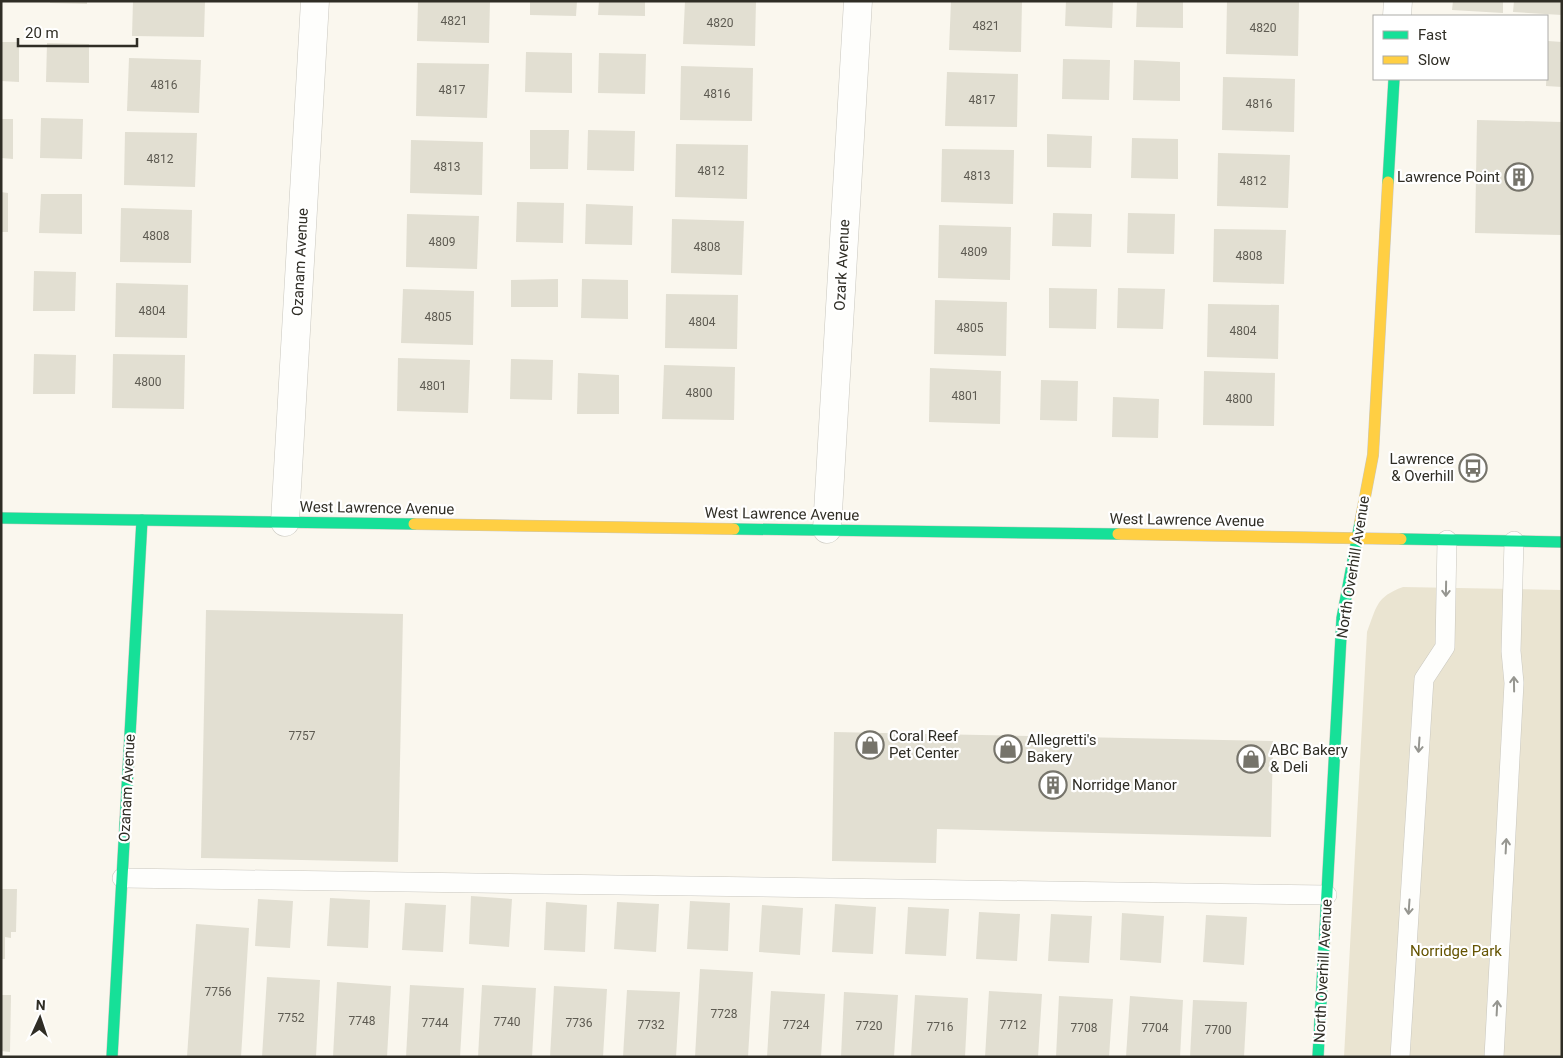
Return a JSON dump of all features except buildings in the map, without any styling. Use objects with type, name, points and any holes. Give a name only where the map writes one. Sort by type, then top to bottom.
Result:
[{"type":"main road","name":"North Overhill Avenue","points":[[1318,1057],[1342,618],[1373,455],[1394,80]]},
{"type":"main road","name":"West Lawrence Avenue","points":[[1,518],[1562,542]]},
{"type":"main road","name":"Ozanam Avenue","points":[[112,1057],[142,520]]},
{"type":"street","name":"Ozanam Avenue","points":[[285,522],[315,1]]},
{"type":"street","name":"Ozark Avenue","points":[[827,530],[858,1]]},
{"type":"street","points":[[1397,15],[1398,1]]},
{"type":"lane","points":[[1400,1057],[1424,679],[1445,647],[1447,540]]},
{"type":"lane","points":[[1494,1057],[1514,684],[1511,651],[1514,541]]},
{"type":"lane","points":[[122,878],[1327,894]]},
{"type":"green space","name":"Norridge Park","points":[[1403,587],[1562,590],[1562,1057],[1344,1057],[1367,632],[1382,599]]},
{"type":"traffic: fast","points":[[1388,182],[1394,80]]},
{"type":"traffic: fast","points":[[1,518],[414,524]]},
{"type":"traffic: fast","points":[[112,1057],[142,520]]},
{"type":"traffic: fast","points":[[1318,1057],[1342,618],[1360,523]]},
{"type":"traffic: fast","points":[[734,529],[1118,534]]},
{"type":"traffic: fast","points":[[1401,539],[1562,542]]},
{"type":"traffic: slow","points":[[1360,523],[1373,455],[1388,182]]},
{"type":"traffic: slow","points":[[414,524],[734,529]]},
{"type":"traffic: slow","points":[[1118,534],[1401,539]]},
{"type":"place","name":"Lawrence Point","points":[[1519,177]]},
{"type":"place","name":"Lawrence & Overhill","points":[[1473,468]]},
{"type":"place","name":"Coral Reef Pet Center","points":[[870,745]]},
{"type":"place","name":"Allegretti's Bakery","points":[[1008,749]]},
{"type":"place","name":"ABC Bakery & Deli","points":[[1251,759]]},
{"type":"place","name":"Norridge Manor","points":[[1053,785]]}]
